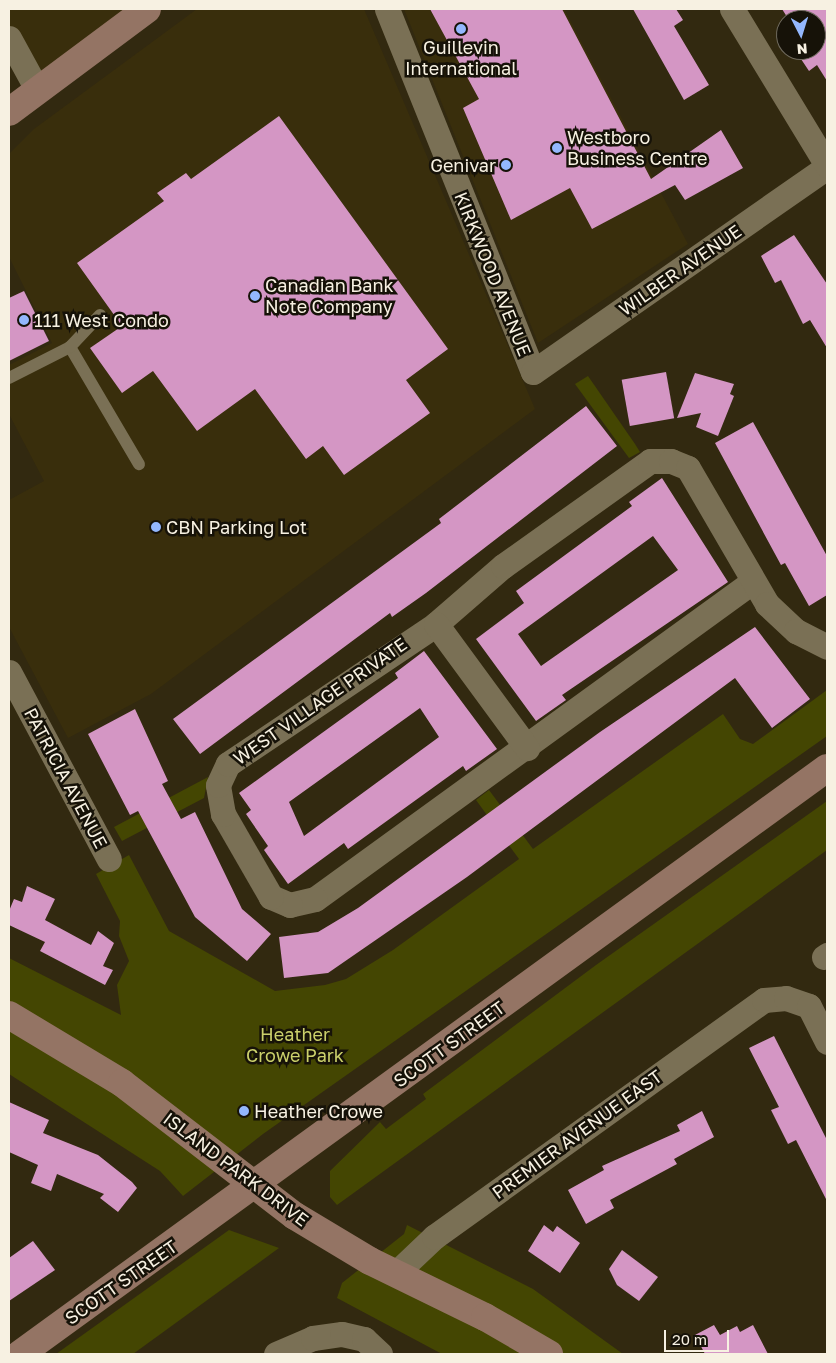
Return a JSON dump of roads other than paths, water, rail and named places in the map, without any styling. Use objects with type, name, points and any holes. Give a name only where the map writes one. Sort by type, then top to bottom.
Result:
[{"type":"main road","points":[[9,112],[147,9]]},
{"type":"main road","name":"SCOTT STREET","points":[[20,1354],[255,1188],[827,768]]},
{"type":"main road","name":"ISLAND PARK DRIVE","points":[[9,1015],[122,1083],[255,1188],[310,1225],[370,1261],[485,1317],[549,1354]]},
{"type":"street","name":"KIRKWOOD AVENUE","points":[[387,9],[533,372]]},
{"type":"street","points":[[732,9],[827,166]]},
{"type":"street","points":[[9,38],[38,91]]},
{"type":"street","name":"WILBER AVENUE","points":[[533,372],[827,166]]},
{"type":"street","name":"WEST VILLAGE PRIVATE","points":[[752,582],[527,748],[315,899],[284,904],[262,887],[222,814],[218,792],[222,771],[395,648],[436,624],[503,566],[643,465],[661,460],[680,463],[695,476],[752,582],[782,620],[827,647]]},
{"type":"street","points":[[436,624],[527,748]]},
{"type":"street","name":"PATRICIA AVENUE","points":[[9,672],[109,859]]},
{"type":"street","name":"PREMIER AVENUE EAST","points":[[395,1274],[434,1237],[764,1000],[786,998],[810,1006],[827,1042]]},
{"type":"street","points":[[276,1354],[328,1335],[358,1336],[380,1354]]},
{"type":"lane","points":[[9,378],[70,347],[100,314]]},
{"type":"lane","points":[[70,347],[140,464]]},
{"type":"place","name":"Guillevin International","points":[[461,29]]},
{"type":"place","name":"Westboro Business Centre","points":[[557,148]]},
{"type":"place","name":"Genivar","points":[[506,165]]},
{"type":"place","name":"Canadian Bank Note Company","points":[[255,296]]},
{"type":"place","name":"111 West Condo","points":[[24,320]]},
{"type":"place","name":"CBN Parking Lot","points":[[156,527]]},
{"type":"place","name":"Heather Crowe","points":[[244,1111]]},
{"type":"park label","name":"Heather Crowe Park","points":[[295,1045]]}]
